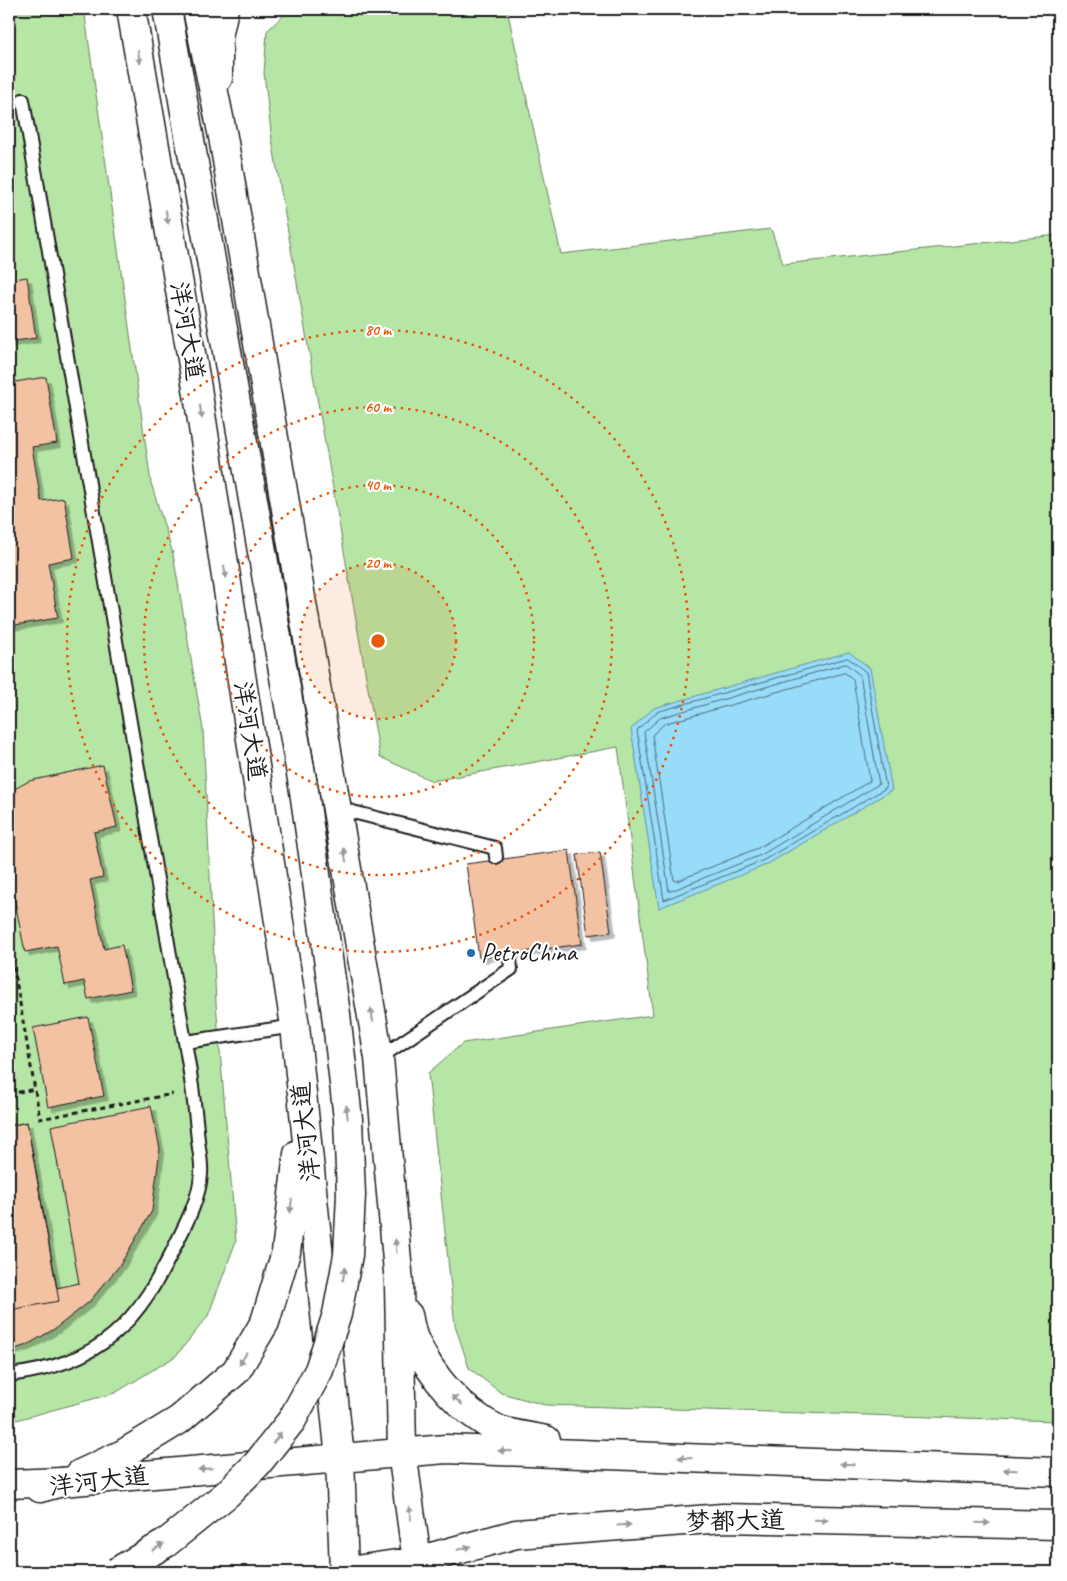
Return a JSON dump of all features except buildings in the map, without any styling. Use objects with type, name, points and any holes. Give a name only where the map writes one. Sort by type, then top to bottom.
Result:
[{"type":"main road","name":"洋河大道","points":[[131,9],[197,388],[295,1026],[340,1458],[343,1572],[417,1562]]},
{"type":"main road","points":[[116,1572],[166,1542],[227,1494],[258,1464],[292,1420],[319,1370],[338,1314],[348,1255],[351,1195],[348,1119],[339,1033],[304,792],[167,9]]},
{"type":"main road","points":[[197,9],[218,114],[379,1058],[400,1283],[402,1452],[417,1562]]},
{"type":"main road","points":[[218,114],[218,38],[224,9]]},
{"type":"main road","points":[[9,1484],[62,1482],[123,1454],[179,1420],[236,1371],[265,1322],[286,1252],[304,1106]]},
{"type":"main road","points":[[400,1283],[414,1340],[430,1367],[450,1394],[473,1414],[499,1430],[616,1455],[1058,1472]]},
{"type":"main road","name":"洋河大道","points":[[9,1496],[62,1482],[446,1449],[616,1455]]},
{"type":"main road","name":"梦都大道","points":[[417,1562],[516,1534],[723,1518],[1058,1525]]},
{"type":"lane","points":[[9,1375],[37,1372],[64,1364],[82,1356],[114,1334],[130,1320],[141,1306],[166,1264],[192,1210],[201,1174],[193,1090],[23,100]]},
{"type":"lane","points":[[337,808],[495,848],[496,857]]},
{"type":"lane","points":[[379,1058],[511,969],[510,958]]},
{"type":"lane","points":[[185,1042],[295,1026]]},
{"type":"path","points":[[9,940],[40,1119],[193,1090]]},
{"type":"path","points":[[9,1094],[35,1089]]},
{"type":"green space","points":[[9,9],[84,9],[151,483],[173,554],[203,729],[216,1003],[236,1241],[208,1316],[176,1356],[115,1393],[9,1422]]},
{"type":"green space","points":[[290,9],[507,9],[561,254],[771,229],[783,264],[1058,235],[1058,1421],[545,1405],[501,1393],[469,1368],[455,1325],[428,1073],[463,1043],[653,1015],[618,747],[432,781],[380,757],[272,140],[264,73],[267,31]]},
{"type":"water","points":[[849,652],[870,668],[892,790],[766,865],[659,908],[631,729],[654,708]]},
{"type":"place","name":"PetroChina","points":[[471,953]]}]
